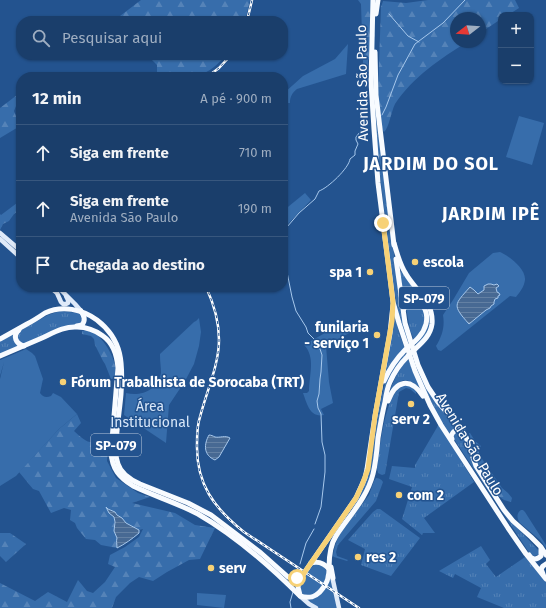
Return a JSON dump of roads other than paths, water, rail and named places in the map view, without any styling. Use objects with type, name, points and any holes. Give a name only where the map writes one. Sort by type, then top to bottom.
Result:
[{"type":"main road","name":"Avenida São Paulo","points":[[373,0],[371,82],[372,109],[379,189],[393,302],[422,375],[438,402],[466,437],[476,466],[504,510],[513,521],[541,547],[546,555]]},
{"type":"main road","name":"Avenida São Paulo","points":[[378,0],[376,11],[376,95],[410,358],[430,405],[441,425],[512,534],[546,579]]},
{"type":"main road","points":[[0,233],[16,247]]},
{"type":"main road","points":[[0,239],[16,253]]},
{"type":"main road","name":"SP-079","points":[[0,356],[57,331],[72,327],[89,328],[105,337],[111,344],[117,360],[118,368],[111,452],[112,461],[119,476],[133,486],[191,510],[221,528],[256,555],[300,596],[310,598],[319,594],[328,580],[333,542],[371,482],[375,466],[382,415],[390,382],[397,369],[407,356],[413,353],[423,342],[428,335],[431,325],[431,309],[427,301],[408,277],[402,266],[394,243]]},
{"type":"main road","points":[[56,292],[62,304],[66,304],[68,302],[66,296]]},
{"type":"main road","points":[[62,292],[81,311],[84,318],[84,322],[80,326],[72,327]]},
{"type":"main road","points":[[54,310],[58,306],[59,298]]},
{"type":"main road","name":"SP-079","points":[[380,391],[386,375],[392,366],[420,335],[425,327],[427,317],[422,304],[416,299],[408,301],[405,305],[404,318]]},
{"type":"main road","name":"SP-079","points":[[300,596],[298,585],[302,576],[356,498],[368,469],[372,434],[390,333],[393,302]]},
{"type":"main road","name":"SP-079","points":[[0,339],[54,310],[71,308],[94,317],[103,324],[115,341],[122,359],[116,451],[118,466],[122,472],[133,481],[188,503],[211,515],[261,553],[288,577],[294,578],[302,576]]},
{"type":"main road","points":[[24,346],[18,343],[15,336],[18,331],[28,324]]},
{"type":"main road","name":"SP-079","points":[[382,415],[394,388],[399,384],[410,384],[420,390],[430,405]]},
{"type":"main road","points":[[457,450],[451,438],[452,433],[456,430],[460,430],[466,437]]},
{"type":"main road","points":[[512,534],[533,558],[536,559],[541,556],[541,547]]},
{"type":"main road","points":[[330,557],[339,608]]},
{"type":"main road","points":[[311,563],[316,562],[325,564],[333,578]]},
{"type":"main road","points":[[546,564],[541,569],[546,579]]},
{"type":"main road","points":[[300,596],[316,608]]},
{"type":"waterway","points":[[382,115],[398,75],[415,44],[443,23],[465,0]]},
{"type":"waterway","points":[[389,14],[408,36],[419,42]]},
{"type":"waterway","points":[[288,226],[299,213],[315,199],[319,191],[328,186],[346,167],[350,159],[355,155],[358,144],[356,137],[364,127]]},
{"type":"waterway","points":[[288,277],[296,311],[308,333],[316,341],[322,355],[319,394],[317,401],[321,414],[325,472],[321,507],[315,524]]},
{"type":"waterway","points":[[300,564],[306,543],[314,529]]},
{"type":"waterway","points":[[291,608],[290,602],[293,592]]},
{"type":"railway","points":[[248,16],[252,0]]},
{"type":"railway","points":[[214,72],[226,60]]},
{"type":"railway","points":[[208,292],[216,313],[219,340],[215,369],[199,420],[197,441],[200,471],[209,494],[224,514],[244,532],[359,608]]},
{"type":"place","name":"escola","points":[[415,262]]},
{"type":"place","name":"spa 1","points":[[370,272]]},
{"type":"place","name":"funilaria - serviço 1","points":[[377,335]]},
{"type":"place","name":"Fórum Trabalhista de Sorocaba (TRT)","points":[[63,382]]},
{"type":"place","name":"serv 2","points":[[411,404]]},
{"type":"place","name":"com 2","points":[[399,495]]},
{"type":"place","name":"res 2","points":[[358,557]]},
{"type":"place","name":"serv","points":[[211,568]]},
{"type":"district","name":"JARDIM DO SOL","points":[[431,164]]},
{"type":"district","name":"JARDIM IPÊ","points":[[491,214]]},
{"type":"park label","name":"Área Institucional","points":[[150,414]]}]
